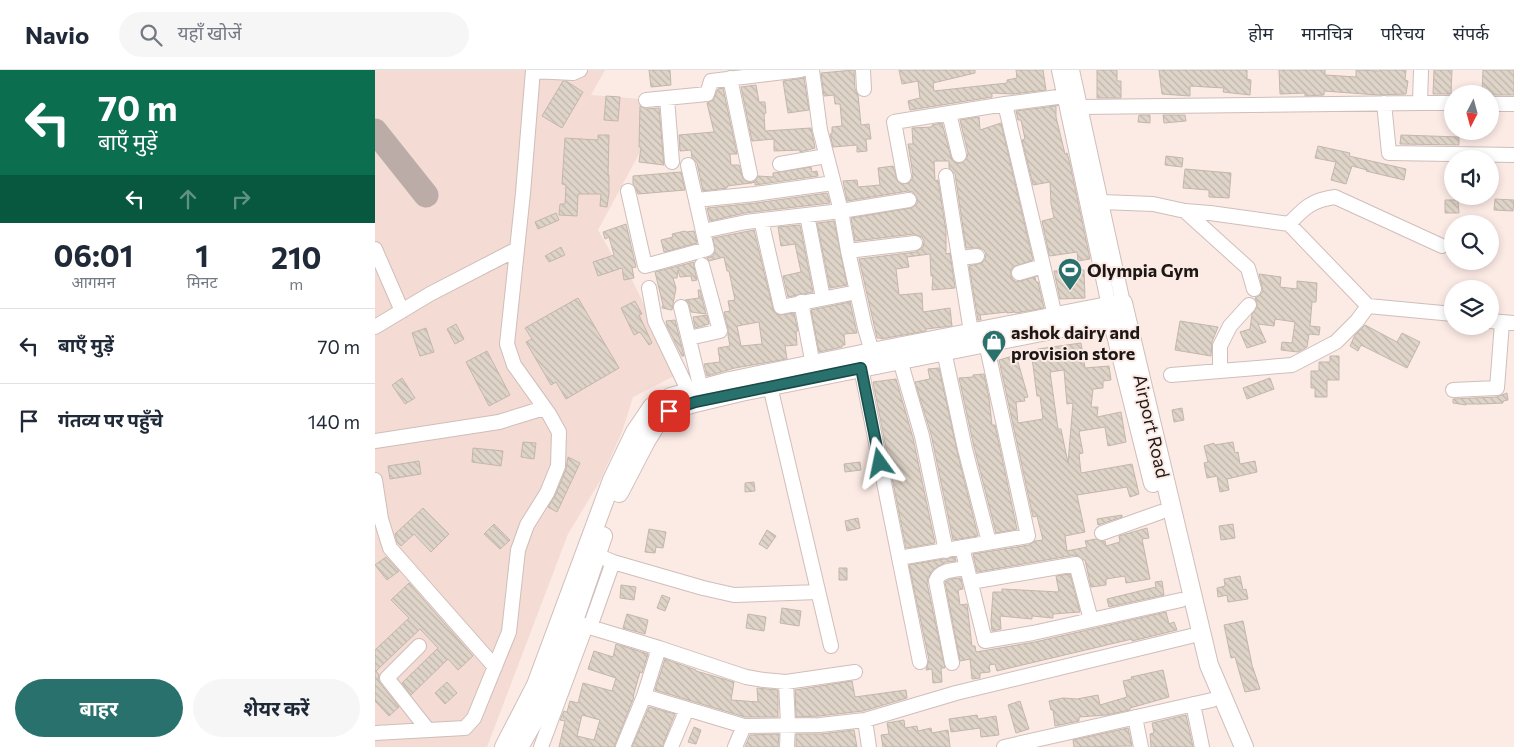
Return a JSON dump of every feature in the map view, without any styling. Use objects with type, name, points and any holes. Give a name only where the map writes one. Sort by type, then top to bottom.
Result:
[{"type":"main road","points":[[504,747],[536,685],[611,480],[635,432],[652,407],[671,397],[730,381],[1055,316],[1117,310]]},
{"type":"main road","points":[[519,747],[537,716],[556,673],[583,625],[605,559],[620,489],[660,418],[669,411],[695,402],[986,342],[1117,310]]},
{"type":"main road","name":"Airport Road","points":[[1117,310],[1181,600],[1203,675],[1231,747]]},
{"type":"main road","name":"Airport Road","points":[[1117,310],[1209,665],[1243,747]]},
{"type":"street","points":[[375,733],[465,728],[474,718],[509,632],[518,550],[527,525],[547,493],[558,466],[559,432],[514,365],[507,344],[523,193],[533,70],[573,72],[580,70]]},
{"type":"street","points":[[646,100],[707,94],[711,81],[801,70]]},
{"type":"street","points":[[812,70],[820,130],[841,211],[857,292],[872,352]]},
{"type":"street","points":[[863,70],[864,89]]},
{"type":"street","name":"Airport Road","points":[[1059,70],[1117,310]]},
{"type":"street","name":"Airport Road","points":[[1072,70],[1101,202],[1117,310]]},
{"type":"street","points":[[1420,103],[1421,70]]},
{"type":"street","points":[[730,78],[750,174]]},
{"type":"street","points":[[904,176],[894,122],[1065,96]]},
{"type":"street","points":[[667,98],[672,162]]},
{"type":"street","points":[[1384,103],[1389,153],[1514,155]]},
{"type":"street","points":[[1081,108],[1444,103]]},
{"type":"street","points":[[1005,104],[1055,316]]},
{"type":"street","points":[[1499,104],[1514,104]]},
{"type":"street","points":[[949,113],[959,155]]},
{"type":"street","points":[[780,164],[826,156]]},
{"type":"street","points":[[628,190],[645,266],[707,249],[688,165]]},
{"type":"street","points":[[947,176],[971,332]]},
{"type":"street","points":[[696,200],[833,183]]},
{"type":"street","points":[[1289,224],[1304,208],[1322,198],[1335,197],[1442,246]]},
{"type":"street","points":[[703,231],[761,220],[841,211],[909,200]]},
{"type":"street","points":[[1101,202],[1153,204],[1185,211],[1289,224],[1368,306],[1444,313]]},
{"type":"street","points":[[1185,211],[1248,268],[1254,289]]},
{"type":"street","points":[[807,215],[823,298]]},
{"type":"street","points":[[761,220],[781,307],[857,292]]},
{"type":"street","points":[[848,251],[915,242]]},
{"type":"street","points":[[375,249],[401,311]]},
{"type":"street","points":[[377,323],[517,249]]},
{"type":"street","points":[[960,258],[977,256]]},
{"type":"street","points":[[689,338],[720,331],[702,265]]},
{"type":"street","points":[[1019,273],[1043,266]]},
{"type":"street","points":[[649,288],[655,321],[695,390]]},
{"type":"street","points":[[801,302],[813,364]]},
{"type":"street","points":[[1220,371],[1220,346],[1230,326],[1249,305]]},
{"type":"street","points":[[1171,374],[1292,365],[1336,342],[1357,321],[1368,306]]},
{"type":"street","points":[[681,307],[689,338],[695,390]]},
{"type":"street","points":[[1453,390],[1497,388],[1502,322]]},
{"type":"street","points":[[899,558],[1028,536],[986,342]]},
{"type":"street","points":[[944,351],[965,449],[989,542]]},
{"type":"street","points":[[900,360],[922,436],[946,551]]},
{"type":"street","points":[[861,368],[920,662]]},
{"type":"street","points":[[770,386],[831,646]]},
{"type":"street","points":[[375,441],[499,422],[544,408]]},
{"type":"street","points":[[375,480],[381,519],[390,548],[495,667]]},
{"type":"street","points":[[1102,533],[1161,512]]},
{"type":"street","points":[[962,548],[985,641],[1181,600]]},
{"type":"street","points":[[605,559],[703,588],[734,595],[818,592]]},
{"type":"street","points":[[971,582],[1076,564],[1091,620]]},
{"type":"street","points":[[952,663],[936,581],[942,572],[967,568]]},
{"type":"street","points":[[541,747],[583,625],[746,677],[786,682],[855,672]]},
{"type":"street","points":[[644,696],[744,726],[820,725],[865,720],[956,693],[1191,636]]},
{"type":"street","points":[[419,646],[387,678],[428,730]]},
{"type":"street","points":[[623,747],[644,696],[659,648]]},
{"type":"street","points":[[786,682],[787,747]]},
{"type":"street","points":[[1004,747],[1212,700]]},
{"type":"street","points":[[1193,704],[1202,747]]},
{"type":"street","points":[[671,747],[687,709]]},
{"type":"street","points":[[1135,717],[1141,747]]},
{"type":"street","points":[[865,720],[869,747]]},
{"type":"street","points":[[735,747],[744,726]]},
{"type":"shaded area","points":[[375,70],[605,70],[591,95],[640,99],[640,152],[598,230],[623,274],[631,278],[678,374],[633,397],[622,432],[600,481],[568,534],[487,747],[375,747]]},
{"type":"building","points":[[649,70],[670,70],[671,85],[651,87]]},
{"type":"building","points":[[854,70],[861,125],[869,124],[871,139],[866,139],[867,151],[857,152],[857,145],[833,147],[830,134],[832,134],[832,127],[842,126],[840,104],[835,104],[834,95],[824,96],[821,73]]},
{"type":"building","points":[[899,70],[975,70],[975,73],[933,83],[934,91],[1007,83],[1007,80],[1017,78],[1016,70],[1043,70],[1046,90],[1013,94],[992,93],[992,97],[910,110],[908,101],[920,98],[918,81],[902,84]]},
{"type":"building","points":[[1097,70],[1117,70],[1117,81],[1121,81],[1121,98],[1097,98]]},
{"type":"building","points":[[1159,70],[1247,70],[1247,79],[1251,80],[1250,95],[1223,92],[1224,88],[1190,86],[1190,96],[1162,94]]},
{"type":"building","points":[[1279,70],[1325,70],[1325,75],[1356,77],[1356,70],[1406,70],[1405,80],[1408,81],[1406,94],[1378,95],[1324,91],[1324,95],[1305,96],[1305,93],[1280,94]]},
{"type":"building","points":[[1434,70],[1452,70],[1451,85],[1444,85],[1444,94],[1433,94]]},
{"type":"building","points":[[1483,70],[1514,70],[1514,95],[1499,95],[1499,85],[1482,85]]},
{"type":"building","points":[[804,78],[809,110],[788,113],[783,81]]},
{"type":"building","points":[[563,81],[583,92],[562,128],[542,116]]},
{"type":"building","points":[[756,85],[759,102],[765,102],[765,131],[811,128],[815,148],[800,152],[800,150],[774,151],[774,139],[752,141],[741,87]]},
{"type":"building","points":[[723,88],[737,154],[730,154],[731,165],[739,165],[743,179],[751,183],[703,191],[697,163],[692,158],[691,150],[680,151],[679,135],[714,132],[707,103],[713,100],[718,89]]},
{"type":"building","points":[[606,96],[620,97],[618,121],[604,120]]},
{"type":"building","points":[[640,106],[646,109],[659,108],[664,165],[639,162],[641,147],[639,147]]},
{"type":"building","points":[[1056,106],[1056,117],[1065,154],[1067,153],[1070,164],[1090,259],[1078,261],[1077,252],[1050,256],[1042,221],[1054,218],[1050,182],[1033,185],[1022,140],[1025,139],[1021,120],[1018,120],[1016,111]]},
{"type":"building","points":[[1139,115],[1150,115],[1150,123],[1138,122]]},
{"type":"building","points":[[1163,115],[1185,115],[1186,121],[1164,123]]},
{"type":"building","points":[[979,117],[980,130],[1001,123],[1033,260],[1013,267],[1011,276],[1017,282],[1035,277],[1044,308],[1016,313],[980,315],[981,320],[978,320],[969,266],[982,263],[986,254],[980,248],[966,248],[955,174],[949,168],[949,161],[934,161],[935,181],[938,180],[946,231],[946,254],[950,253],[955,288],[932,290],[933,276],[931,276],[930,254],[907,257],[909,267],[896,269],[899,295],[922,293],[923,312],[950,308],[952,326],[926,329],[926,331],[881,339],[877,338],[859,259],[916,252],[923,247],[924,241],[922,237],[914,234],[855,241],[851,218],[911,208],[917,204],[917,198],[913,192],[908,191],[847,201],[843,181],[857,180],[858,187],[880,185],[878,168],[893,166],[898,182],[902,184],[909,183],[913,175],[908,144],[913,144],[912,128],[932,127],[932,125],[942,123],[951,157],[956,163],[961,163],[967,158],[968,153],[960,120]]},
{"type":"building","points":[[598,135],[609,135],[609,193],[607,207],[600,206],[601,194],[578,194],[577,216],[559,215],[560,204],[565,204],[566,185],[562,184],[565,138],[598,140]]},
{"type":"building","points":[[1401,135],[1444,136],[1444,140],[1459,140],[1459,145],[1400,144]]},
{"type":"building","points":[[1318,146],[1350,153],[1349,156],[1406,169],[1404,180],[1352,166],[1346,184],[1331,180],[1336,162],[1315,158]]},
{"type":"building","points":[[1166,156],[1183,158],[1182,167],[1165,165]]},
{"type":"building","points":[[811,167],[812,172],[817,171],[818,176],[755,185],[755,182],[751,183],[758,176],[773,177],[773,173]]},
{"type":"building","points":[[1185,169],[1231,173],[1229,198],[1209,197],[1209,190],[1183,188]]},
{"type":"building","points":[[681,172],[685,190],[638,194],[633,184],[633,176]]},
{"type":"building","points":[[827,193],[830,203],[745,213],[710,221],[707,208],[756,203]]},
{"type":"building","points":[[1499,199],[1514,200],[1513,211],[1494,210],[1494,205],[1499,205]]},
{"type":"building","points":[[1445,205],[1458,205],[1459,213],[1445,213]]},
{"type":"building","points":[[556,213],[559,220],[538,229],[535,222]]},
{"type":"building","points":[[834,221],[847,285],[830,288],[817,223]]},
{"type":"building","points":[[626,224],[636,267],[632,268],[634,278],[624,280],[622,268],[598,276],[593,262],[614,255],[609,237],[605,239],[603,232]]},
{"type":"building","points":[[800,225],[813,292],[788,297],[783,276],[801,272],[795,244],[781,246],[778,227]]},
{"type":"building","points":[[754,230],[773,309],[779,315],[794,313],[798,331],[796,331],[797,345],[785,346],[787,359],[735,368],[707,376],[704,364],[720,362],[718,348],[730,346],[724,312],[730,311],[728,301],[735,300],[724,257],[709,261],[707,258],[713,256],[715,252],[713,238]],"holes":[[[759,322],[762,344],[741,346],[737,326]]]},
{"type":"building","points":[[694,231],[697,243],[664,252],[661,240],[673,237],[672,234]]},
{"type":"building","points":[[561,247],[565,255],[549,262],[545,256]]},
{"type":"building","points":[[694,262],[697,280],[692,281],[691,276],[680,277],[678,270],[677,278],[673,278],[676,288],[672,310],[662,308],[663,305],[655,272]]},
{"type":"building","points":[[1084,270],[1085,298],[1060,299],[1054,271]]},
{"type":"building","points":[[1259,274],[1281,277],[1280,287],[1297,289],[1297,281],[1317,283],[1316,302],[1312,302],[1310,326],[1320,327],[1319,335],[1309,334],[1307,347],[1298,352],[1281,350],[1282,342],[1292,343],[1295,322],[1275,319],[1274,326],[1258,324],[1266,342],[1247,348],[1240,332],[1250,329],[1252,314],[1257,307],[1255,298],[1263,291]]},
{"type":"building","points":[[698,290],[700,290],[706,314],[691,312],[689,304],[685,300],[699,298]]},
{"type":"building","points":[[578,298],[619,368],[566,399],[556,382],[551,385],[526,342],[532,339],[525,328]]},
{"type":"building","points":[[635,301],[642,314],[639,315],[652,343],[649,345],[640,332],[634,335],[621,308]]},
{"type":"building","points":[[850,302],[857,333],[844,334],[845,345],[842,345],[842,347],[819,352],[811,310]]},
{"type":"building","points":[[707,315],[709,324],[695,328],[693,317]]},
{"type":"building","points":[[675,320],[684,356],[682,356],[667,326],[666,321]]},
{"type":"building","points":[[1180,321],[1218,327],[1212,342],[1211,356],[1175,350]]},
{"type":"building","points":[[456,324],[464,339],[455,344],[447,329]]},
{"type":"building","points":[[1365,325],[1397,342],[1402,333],[1420,342],[1407,368],[1361,345],[1358,351],[1350,346],[1355,335]]},
{"type":"building","points":[[426,328],[434,352],[420,356],[412,333]]},
{"type":"building","points":[[1081,343],[1085,368],[1109,366],[1111,380],[1103,381],[1103,388],[1093,389],[1091,407],[1098,407],[1097,417],[1121,412],[1126,442],[1108,446],[1105,427],[1080,431],[1083,453],[1079,454],[1081,473],[1132,464],[1139,494],[1130,497],[1127,487],[1077,495],[1085,532],[1065,536],[1067,551],[1087,547],[1085,541],[1096,539],[1105,541],[1106,546],[1120,542],[1119,536],[1147,528],[1149,538],[1142,539],[1150,579],[1126,583],[1125,576],[1106,579],[1106,585],[1091,587],[1085,560],[1075,555],[977,572],[973,554],[1029,545],[1035,541],[1043,540],[1037,516],[1033,517],[999,360],[1016,355],[1028,397],[1024,398],[1025,401],[1016,402],[1018,423],[1043,419],[1040,396],[1037,396],[1032,358],[1039,357],[1038,349]],"holes":[[[1064,370],[1067,404],[1073,403],[1068,463],[1061,429],[1058,429],[1050,372]]]},
{"type":"building","points":[[487,351],[510,395],[489,406],[466,362]]},
{"type":"building","points":[[1330,356],[1339,356],[1339,380],[1327,380],[1327,397],[1315,397],[1315,388],[1311,388],[1311,371],[1319,371],[1319,362],[1330,362]]},
{"type":"building","points":[[939,368],[978,536],[953,540],[931,434],[915,382],[930,379],[928,369]]},
{"type":"building","points":[[984,374],[992,425],[995,425],[1017,529],[996,533],[959,378]]},
{"type":"building","points":[[402,378],[415,398],[405,404],[392,385]]},
{"type":"building","points":[[1270,378],[1274,389],[1247,399],[1243,388]]},
{"type":"building","points":[[896,379],[913,438],[935,543],[906,548],[873,382]]},
{"type":"building","points":[[1507,393],[1508,400],[1503,401],[1503,403],[1466,405],[1453,403],[1453,399],[1497,397]]},
{"type":"building","points":[[1182,408],[1184,420],[1174,422],[1172,410]]},
{"type":"building","points":[[523,442],[536,443],[534,459],[521,457]]},
{"type":"building","points":[[1233,442],[1235,453],[1238,452],[1240,464],[1255,461],[1257,472],[1227,479],[1229,490],[1220,492],[1217,476],[1207,478],[1204,463],[1208,462],[1204,446],[1214,443],[1214,445]]},
{"type":"building","points":[[473,448],[503,451],[501,466],[472,462]]},
{"type":"building","points":[[568,457],[580,463],[557,512],[548,507],[555,496],[566,469]]},
{"type":"building","points":[[419,461],[421,474],[390,479],[388,466]]},
{"type":"building","points":[[860,462],[861,470],[845,472],[844,464]]},
{"type":"building","points":[[754,482],[755,491],[745,492],[745,483]]},
{"type":"building","points":[[423,508],[449,534],[431,552],[414,534],[401,546],[397,542],[395,534]]},
{"type":"building","points":[[1122,515],[1122,517],[1098,525],[1097,519]]},
{"type":"building","points":[[858,518],[860,528],[847,531],[845,521]]},
{"type":"building","points":[[494,524],[510,540],[500,549],[484,534]]},
{"type":"building","points":[[1233,524],[1235,538],[1221,540],[1219,526]]},
{"type":"building","points":[[649,529],[666,532],[663,548],[656,547],[655,553],[645,552]]},
{"type":"building","points":[[767,530],[776,536],[767,549],[759,544]]},
{"type":"building","points":[[386,557],[399,571],[387,580],[375,565]]},
{"type":"building","points":[[955,557],[956,561],[946,562],[932,571],[927,583],[945,668],[941,668],[942,682],[933,683],[932,669],[926,670],[929,660],[909,565]]},
{"type":"building","points":[[839,568],[847,568],[847,580],[839,580]]},
{"type":"building","points":[[1070,574],[1080,612],[1053,614],[1053,618],[1032,616],[1032,619],[1000,616],[1001,629],[992,631],[993,592],[1002,592],[1002,589],[1059,592],[1056,576]]},
{"type":"building","points":[[1240,576],[1243,590],[1246,589],[1248,599],[1228,602],[1227,595],[1218,597],[1217,588],[1225,586],[1224,579]]},
{"type":"building","points":[[961,578],[963,589],[958,590],[960,605],[967,604],[972,646],[975,646],[976,652],[1035,642],[1166,612],[1169,624],[1174,622],[1177,630],[997,671],[995,664],[989,665],[990,672],[980,673],[980,678],[972,679],[970,659],[960,661],[945,582]]},
{"type":"building","points":[[1162,581],[1164,595],[1109,607],[1107,599],[1156,587],[1155,582]]},
{"type":"building","points":[[409,583],[473,656],[458,670],[448,659],[411,695],[402,683],[438,648],[420,629],[376,671],[379,675],[380,683],[399,707],[389,716],[375,701],[375,650],[409,618],[391,600]]},
{"type":"building","points":[[621,585],[636,587],[634,600],[620,598]]},
{"type":"building","points":[[662,595],[670,598],[665,611],[657,608]]},
{"type":"building","points":[[782,608],[801,611],[799,626],[780,623]]},
{"type":"building","points":[[627,614],[648,620],[645,634],[623,628]]},
{"type":"building","points":[[748,614],[766,617],[764,631],[746,628]]},
{"type":"building","points":[[1243,621],[1252,665],[1260,689],[1245,692],[1235,657],[1231,658],[1224,625]]},
{"type":"building","points":[[616,644],[648,654],[642,673],[640,672],[634,697],[614,747],[559,747],[565,721],[560,720],[564,711],[567,712],[570,701],[578,703],[583,683],[612,691],[616,678],[588,669],[594,651],[613,657]],"holes":[[[582,715],[600,720],[594,740],[577,736]]]},
{"type":"building","points":[[665,659],[696,671],[734,682],[731,700],[758,702],[757,688],[778,690],[778,717],[745,717],[655,690]]},
{"type":"building","points":[[1163,670],[1169,697],[1130,708],[1130,710],[1106,715],[1079,717],[1079,721],[1055,726],[1053,710],[1051,710],[1049,701],[1098,695],[1100,705],[1127,697],[1123,681],[1132,679],[1131,677]]},
{"type":"building","points":[[852,681],[855,697],[906,690],[907,698],[863,711],[796,717],[795,690]]},
{"type":"building","points":[[447,682],[457,693],[445,704],[435,693]]},
{"type":"building","points":[[1020,701],[1029,729],[1016,733],[1008,705]]},
{"type":"building","points":[[649,707],[675,714],[662,747],[632,747]]},
{"type":"building","points":[[977,715],[978,719],[996,716],[999,735],[981,737],[980,728],[951,732],[949,719]]},
{"type":"building","points":[[1186,715],[1193,747],[1151,747],[1150,734],[1154,733],[1152,723]]},
{"type":"building","points":[[904,720],[905,728],[917,726],[918,731],[931,728],[932,733],[948,730],[950,747],[883,747],[881,735],[889,734],[887,723]]},
{"type":"building","points":[[694,727],[701,730],[696,744],[688,742]]},
{"type":"building","points":[[1128,728],[1132,746],[1074,747],[1073,740]]},
{"type":"building","points":[[854,730],[857,747],[796,747],[796,734],[821,734]]},
{"type":"building","points":[[779,734],[778,747],[745,747],[750,735]]},
{"type":"taxiway","points":[[375,131],[426,195]]},
{"type":"place","name":"Olympia Gym","points":[[1070,291]]},
{"type":"place","name":"ashok dairy and provision store","points":[[994,363]]},
{"type":"route","points":[[669,411],[695,402],[861,368],[880,463]]}]
